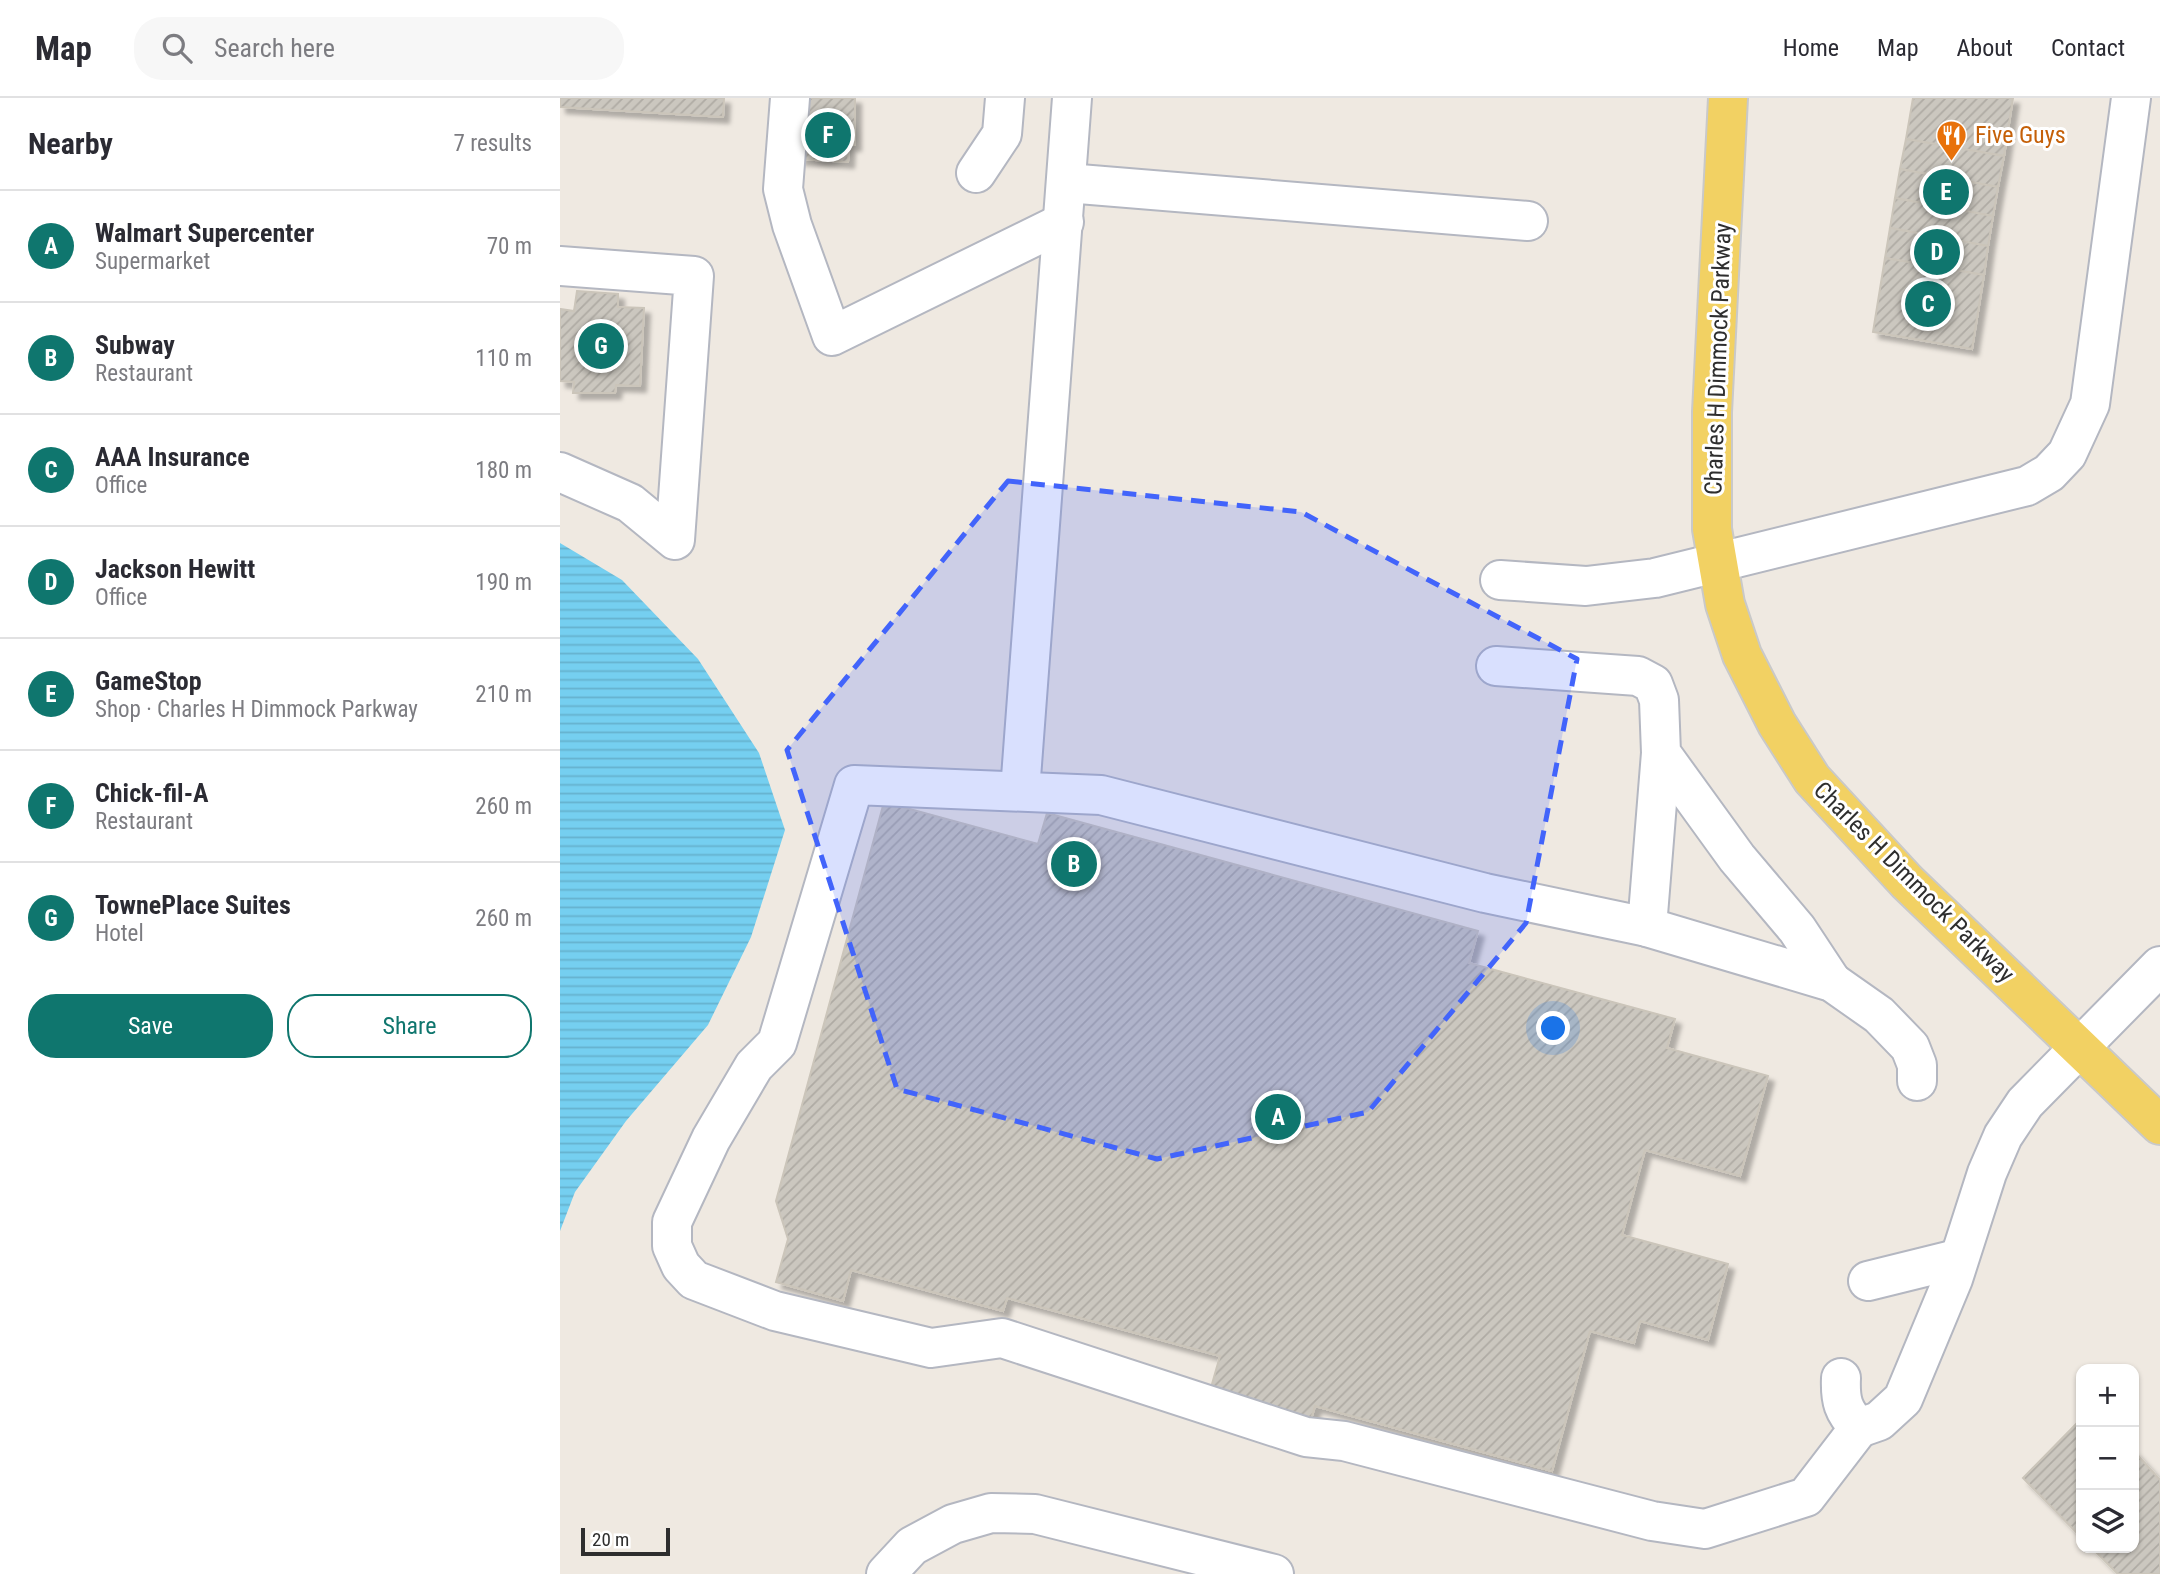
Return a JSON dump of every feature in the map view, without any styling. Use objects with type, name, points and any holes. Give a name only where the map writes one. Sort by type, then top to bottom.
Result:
[{"type":"main road","name":"Charles H Dimmock Parkway","points":[[1728,98],[1712,412],[1712,529],[1725,604],[1742,655],[1777,724],[1812,779],[1907,882],[2160,1125]]},
{"type":"street","points":[[790,98],[783,189],[792,225],[832,336],[1064,222]]},
{"type":"street","points":[[976,173],[1002,134],[1004,98]]},
{"type":"street","points":[[1020,791],[1072,98]]},
{"type":"street","points":[[1500,580],[1611,585],[1655,578],[1717,560],[2027,486],[2049,473],[2067,454],[2090,404],[2131,98]]},
{"type":"street","points":[[1067,183],[1528,221]]},
{"type":"street","points":[[560,266],[694,276],[674,540],[630,503],[560,472]]},
{"type":"street","points":[[1496,666],[1638,676],[1653,684],[1658,700],[1661,753],[1647,928]]},
{"type":"street","points":[[1661,753],[1737,858],[1797,929],[1832,982]]},
{"type":"street","points":[[1917,1081],[1917,1065],[1910,1047],[1879,1015],[1832,982],[1647,928],[1485,893],[1101,794],[855,785],[777,1043],[754,1066],[711,1139],[672,1223],[672,1246],[681,1266],[694,1280],[775,1311],[931,1348],[1002,1338],[1306,1437],[1344,1441],[1652,1521],[1705,1529],[1806,1497],[1859,1428],[1878,1421],[1903,1399],[1953,1279],[1957,1259],[2003,1136],[2025,1103],[2160,966]]},
{"type":"street","points":[[1868,1281],[1957,1259]]},
{"type":"street","points":[[1841,1378],[1840,1400],[1846,1414],[1859,1428]]},
{"type":"street","points":[[886,1574],[912,1546],[953,1524],[991,1513],[1035,1514],[1274,1574]]},
{"type":"highlighted area","points":[[1008,481],[1301,512],[1577,659],[1526,923],[1368,1112],[1157,1159],[897,1089],[787,750]]},
{"type":"water","points":[[560,543],[622,580],[698,659],[759,753],[785,830],[751,937],[708,1025],[626,1121],[575,1192],[560,1231]]},
{"type":"building","points":[[560,98],[724,98],[723,117],[560,107]]},
{"type":"building","points":[[803,98],[855,98],[855,145],[849,145],[848,162],[799,159]]},
{"type":"building","points":[[1913,98],[2013,98],[2004,156],[1906,139]]},
{"type":"building","name":"Five Guys","points":[[1906,139],[2004,156],[1998,187],[1900,169]]},
{"type":"building","points":[[1900,169],[1998,187],[1993,216],[1895,198]]},
{"type":"building","points":[[1895,198],[1993,216],[1988,246],[1890,228]]},
{"type":"building","points":[[1890,228],[1988,246],[1984,275],[1885,258]]},
{"type":"building","points":[[1885,258],[1984,275],[1972,349],[1873,332]]},
{"type":"building","points":[[577,291],[618,294],[618,307],[644,308],[640,386],[616,385],[615,393],[573,393],[574,382],[560,381],[560,309],[574,311]]},
{"type":"building","points":[[884,802],[1038,844],[1047,813],[1478,931],[1469,963],[1675,1019],[1667,1048],[1768,1076],[1740,1176],[1645,1150],[1622,1235],[1728,1264],[1708,1340],[1640,1321],[1634,1343],[1590,1331],[1552,1471],[1315,1406],[1309,1426],[1208,1398],[1220,1356],[1007,1298],[1003,1311],[851,1270],[843,1301],[776,1282],[788,1239],[776,1201]]},
{"type":"building","points":[[2076,1424],[2076,1532],[2023,1478]]},
{"type":"building","points":[[2139,1457],[2160,1480],[2160,1574],[2118,1574],[2097,1553],[2139,1553]]},
{"type":"place","name":"Chick-fil-A","points":[[828,135]]},
{"type":"place","name":"Five Guys","points":[[1952,162]]},
{"type":"place","name":"GameStop","points":[[1946,192]]},
{"type":"place","name":"Jackson Hewitt","points":[[1937,252]]},
{"type":"place","name":"AAA Insurance","points":[[1928,304]]},
{"type":"place","name":"TownePlace Suites","points":[[601,346]]},
{"type":"place","name":"Subway","points":[[1074,864]]},
{"type":"place","name":"Walmart Supercenter","points":[[1278,1117]]}]
